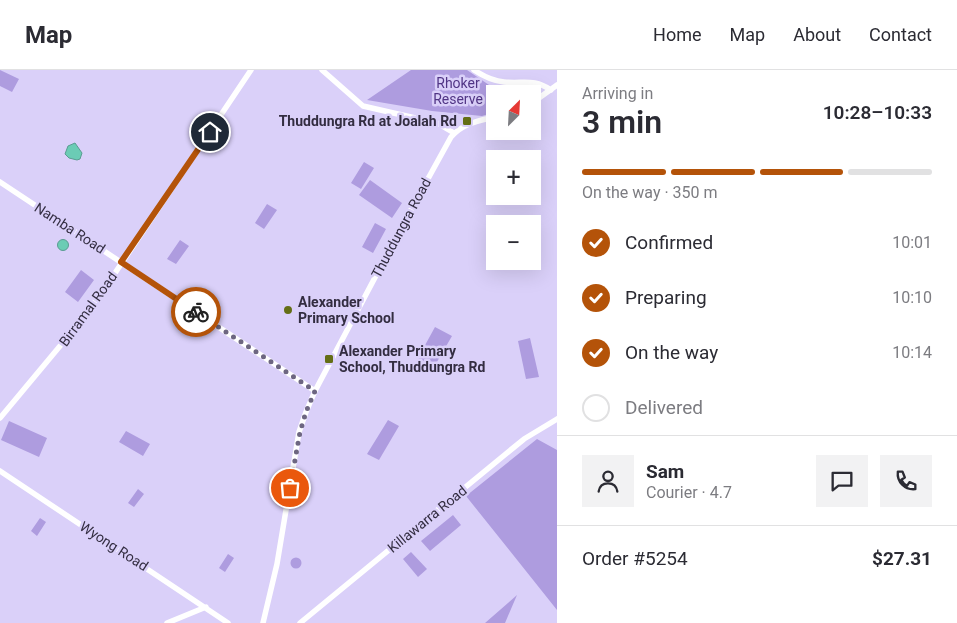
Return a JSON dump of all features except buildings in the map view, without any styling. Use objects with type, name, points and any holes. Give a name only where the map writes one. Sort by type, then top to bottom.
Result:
[{"type":"street","name":"Birramal Road","points":[[0,418],[75,328],[251,70]]},
{"type":"street","points":[[322,70],[363,106],[437,123],[454,133]]},
{"type":"street","points":[[474,70],[490,79],[536,82],[551,90]]},
{"type":"street","points":[[541,97],[557,85]]},
{"type":"street","name":"Thuddungra Road","points":[[263,623],[277,564],[300,432],[315,391],[438,158],[454,133],[470,123],[486,119]]},
{"type":"street","name":"Namba Road","points":[[0,182],[315,391]]},
{"type":"street","name":"Killawarra Road","points":[[300,623],[524,439],[557,419]]},
{"type":"street","name":"Wyong Road","points":[[0,471],[228,623]]},
{"type":"street","points":[[166,623],[206,607]]},
{"type":"green space","points":[[0,70],[19,79],[12,92],[0,86]]},
{"type":"green space","name":"Rhoker Reserve","points":[[411,70],[467,70],[489,85],[486,85],[486,115],[482,116],[432,111],[367,100]]},
{"type":"green space","points":[[364,162],[374,168],[361,189],[351,183]]},
{"type":"green space","points":[[370,180],[402,203],[392,218],[359,195]]},
{"type":"green space","points":[[267,204],[277,210],[264,229],[255,223]]},
{"type":"green space","points":[[375,223],[386,229],[373,253],[362,247]]},
{"type":"green space","points":[[180,240],[189,246],[176,264],[167,259]]},
{"type":"green space","points":[[81,270],[94,280],[78,302],[65,292]]},
{"type":"green space","points":[[435,327],[452,336],[434,367],[418,358]]},
{"type":"green space","points":[[530,338],[539,377],[526,379],[518,341]]},
{"type":"green space","points":[[388,420],[399,426],[379,460],[367,454]]},
{"type":"green space","points":[[9,421],[47,438],[39,457],[1,440]]},
{"type":"green space","points":[[126,431],[150,444],[143,456],[119,442]]},
{"type":"green space","points":[[537,439],[557,450],[557,610],[466,496]]},
{"type":"green space","points":[[138,489],[144,494],[134,507],[128,503]]},
{"type":"green space","points":[[453,515],[461,525],[430,551],[421,541]]},
{"type":"green space","points":[[40,518],[46,522],[37,536],[31,531]]},
{"type":"green space","points":[[411,552],[427,569],[418,577],[403,559]]},
{"type":"green space","points":[[228,554],[234,558],[225,572],[219,568]]},
{"type":"green space","points":[[296,557],[302,563],[296,569],[290,563]]},
{"type":"green space","points":[[517,595],[505,623],[485,623]]},
{"type":"shaded area","points":[[75,143],[82,153],[80,159],[77,160],[69,158],[65,154],[68,146]]},
{"type":"shaded area","points":[[63,239],[69,245],[63,251],[57,245]]},
{"type":"way so far","points":[[196,312],[315,391],[300,432],[290,488]]},
{"type":"place","name":"Thuddungra Rd at Joalah Rd","points":[[467,121]]},
{"type":"place","name":"Alexander Primary School","points":[[288,310]]},
{"type":"place","name":"Alexander Primary School, Thuddungra Rd","points":[[329,359]]},
{"type":"route","points":[[196,312],[121,262],[210,132]]}]
